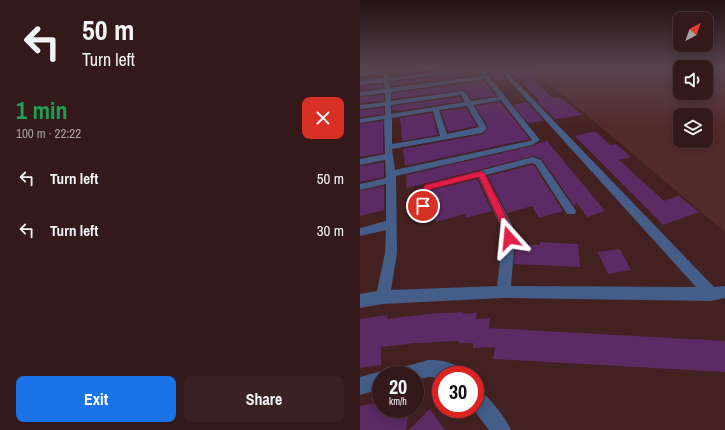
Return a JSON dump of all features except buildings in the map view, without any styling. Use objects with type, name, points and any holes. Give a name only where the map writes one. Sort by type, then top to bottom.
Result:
[{"type":"street","points":[[360,94],[403,88]]},
{"type":"street","points":[[360,187],[391,177],[535,141],[536,138],[495,88]]},
{"type":"street","points":[[519,88],[718,293]]},
{"type":"street","points":[[383,298],[391,253],[392,224],[388,90]]},
{"type":"street","points":[[360,106],[463,92],[483,128],[479,131],[444,137],[389,152],[360,162]]},
{"type":"street","points":[[360,121],[504,98]]},
{"type":"street","points":[[435,108],[444,137]]},
{"type":"street","points":[[424,216],[422,196],[428,187],[531,160],[536,161],[571,211]]},
{"type":"street","points":[[481,174],[506,225],[509,238],[503,292]]},
{"type":"street","points":[[360,232],[392,224]]},
{"type":"street","points":[[360,301],[383,298],[503,292],[718,293]]},
{"type":"street","points":[[360,386],[372,383]]},
{"type":"street","points":[[484,408],[501,430]]},
{"type":"shaded area","points":[[555,88],[673,88],[673,100],[713,100],[713,88],[725,88],[725,232]]},
{"type":"route","points":[[423,206],[423,192],[428,187],[481,174],[506,225],[509,238]]}]
